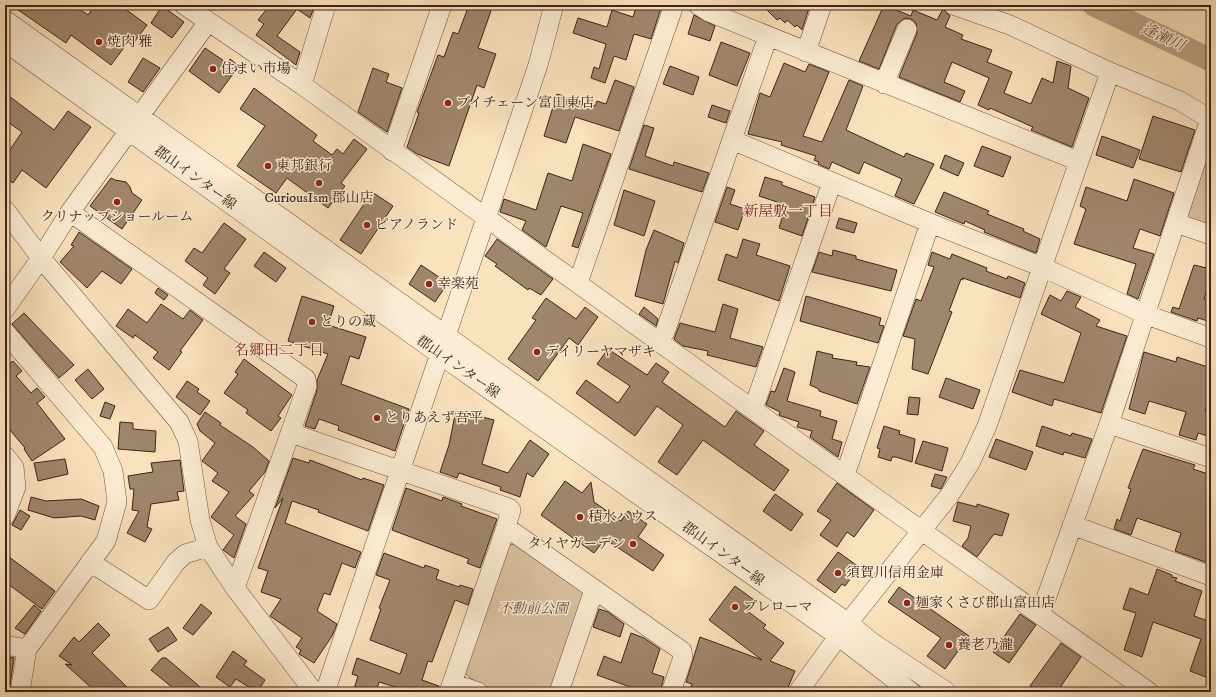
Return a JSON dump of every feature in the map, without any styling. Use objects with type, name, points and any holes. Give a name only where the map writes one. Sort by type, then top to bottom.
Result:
[{"type":"street","points":[[184,5],[302,85],[392,151],[1149,692]]},
{"type":"street","points":[[302,85],[326,5]]},
{"type":"street","points":[[392,151],[442,5]]},
{"type":"street","points":[[325,692],[485,217],[538,65],[554,5]]},
{"type":"street","points":[[578,283],[674,5]]},
{"type":"street","points":[[698,5],[709,12],[806,52],[1078,161]]},
{"type":"street","points":[[806,52],[822,5]]},
{"type":"street","points":[[953,5],[1010,25],[1110,72],[1180,100],[1210,119],[1110,424],[1040,614]]},
{"type":"street","points":[[5,20],[106,92],[135,124],[445,336],[843,629],[873,643],[947,692]]},
{"type":"street","points":[[5,309],[41,258],[70,212],[208,22]]},
{"type":"street","points":[[884,84],[907,29]]},
{"type":"street","points":[[659,341],[665,332],[768,36]]},
{"type":"street","name":"郡山インター線","points":[[5,42],[135,124],[439,354],[843,629],[911,692]]},
{"type":"street","points":[[798,692],[843,629],[949,496],[970,463],[987,426],[1110,72]]},
{"type":"street","points":[[732,140],[1042,267],[1147,315],[1211,338]]},
{"type":"street","points":[[752,408],[756,401],[832,182]]},
{"type":"street","points":[[5,210],[41,258],[179,422],[188,441],[200,520],[208,548],[235,588],[314,692]]},
{"type":"street","points":[[70,212],[306,379],[307,386],[235,588]]},
{"type":"street","points":[[845,475],[930,222]]},
{"type":"street","points":[[1176,223],[1211,235]]},
{"type":"street","points":[[5,332],[103,447],[113,471],[117,502],[106,541],[27,649],[20,692]]},
{"type":"street","points":[[1110,424],[1211,458]]},
{"type":"street","points":[[291,433],[401,470],[511,510],[450,687],[478,692]]},
{"type":"street","points":[[5,456],[14,467],[16,487],[6,510]]},
{"type":"street","points":[[1072,525],[1211,576]]},
{"type":"street","points":[[506,527],[594,590],[682,650],[682,657],[671,692]]},
{"type":"street","points":[[90,562],[149,600],[176,562],[185,554],[208,548]]},
{"type":"street","points":[[559,692],[594,590]]},
{"type":"street","points":[[5,645],[27,649]]},
{"type":"green space","points":[[1211,125],[1211,232],[1180,221]]},
{"type":"green space","name":"不動前公園","points":[[518,543],[587,595],[552,692],[517,692],[494,689],[473,680],[464,672],[505,546]]},
{"type":"building","points":[[11,5],[74,5],[88,15],[95,5],[120,5],[147,25],[132,45],[128,42],[111,65],[71,35],[66,43]]},
{"type":"building","points":[[270,5],[315,5],[310,18],[297,9],[277,36],[300,52],[296,65],[256,35],[264,24],[258,20]]},
{"type":"building","points":[[469,5],[493,5],[478,48],[496,54],[484,88],[477,85],[449,166],[417,154],[407,147],[419,113],[417,112],[438,55],[444,57],[453,32],[458,34]]},
{"type":"building","points":[[637,5],[662,5],[651,39],[634,34],[626,60],[614,56],[605,83],[591,78],[594,67],[599,69],[606,44],[573,33],[578,18],[607,27],[612,10],[633,17]]},
{"type":"building","points":[[762,5],[810,5],[802,30],[797,25],[795,27],[787,20],[785,23],[780,18],[777,20]]},
{"type":"building","points":[[884,5],[911,16],[913,10],[937,20],[943,9],[950,16],[945,27],[963,35],[961,39],[992,50],[987,62],[1012,72],[1004,93],[1031,104],[1042,78],[1053,83],[1057,61],[1071,66],[1068,88],[1089,98],[1072,147],[1031,130],[1033,127],[990,108],[989,110],[978,105],[989,78],[952,62],[944,82],[965,91],[960,102],[899,77],[917,33],[916,23],[911,19],[905,18],[897,24],[879,69],[859,61]]},
{"type":"building","points":[[162,6],[184,22],[172,38],[151,23]]},
{"type":"building","points":[[694,15],[715,26],[710,41],[688,34]]},
{"type":"building","points":[[721,42],[750,53],[737,86],[709,75]]},
{"type":"building","name":"住まい市場","points":[[205,48],[227,63],[230,59],[239,66],[219,93],[189,71]]},
{"type":"building","points":[[143,58],[160,68],[143,92],[128,82]]},
{"type":"building","points":[[784,63],[805,72],[809,64],[829,72],[803,136],[822,142],[849,80],[863,86],[846,130],[904,157],[906,153],[934,164],[914,204],[895,196],[902,179],[864,162],[859,174],[832,162],[829,169],[818,164],[819,162],[814,160],[816,156],[781,145],[782,142],[748,134],[760,93],[770,97]]},
{"type":"building","points":[[670,66],[699,77],[693,95],[663,84]]},
{"type":"building","points":[[373,68],[389,74],[386,82],[402,88],[387,132],[358,112]]},
{"type":"building","points":[[615,80],[634,87],[619,131],[575,117],[566,143],[544,136],[557,94],[595,106],[597,101],[606,104]]},
{"type":"building","points":[[254,88],[317,135],[313,141],[332,155],[337,149],[343,154],[354,139],[367,149],[341,183],[345,186],[328,208],[287,178],[276,193],[237,166],[265,126],[240,109]]},
{"type":"building","points":[[5,93],[54,130],[68,111],[91,127],[46,188],[22,170],[13,183],[5,178],[5,157],[22,132],[5,120]]},
{"type":"building","points":[[712,105],[730,111],[726,123],[708,117]]},
{"type":"building","points":[[1153,116],[1195,130],[1181,172],[1139,159]]},
{"type":"building","points":[[644,125],[654,128],[645,156],[673,166],[674,162],[709,173],[702,192],[629,169]]},
{"type":"building","points":[[1102,136],[1140,150],[1133,168],[1096,155]]},
{"type":"building","points":[[583,144],[611,154],[578,248],[572,246],[583,213],[561,206],[546,247],[522,230],[526,221],[500,212],[504,199],[536,210],[548,173],[572,181]]},
{"type":"building","points":[[982,146],[1011,157],[1003,177],[974,166]]},
{"type":"building","points":[[945,155],[964,163],[958,176],[940,168]]},
{"type":"building","points":[[765,177],[782,182],[782,185],[815,197],[802,236],[779,228],[786,205],[759,196]]},
{"type":"building","points":[[111,178],[126,182],[132,193],[142,200],[122,229],[90,206]]},
{"type":"building","points":[[1134,179],[1174,193],[1160,236],[1140,229],[1133,248],[1154,254],[1138,299],[1127,294],[1136,264],[1074,244],[1086,209],[1080,206],[1086,187],[1127,201]]},
{"type":"building","points":[[727,187],[735,190],[730,204],[745,209],[738,230],[715,222]]},
{"type":"building","points":[[624,190],[655,201],[644,236],[614,225]]},
{"type":"building","points":[[372,192],[393,206],[361,254],[340,240]]},
{"type":"building","points":[[944,192],[989,211],[987,214],[1024,229],[1023,231],[1040,239],[1036,253],[984,232],[985,230],[965,221],[964,224],[935,212]]},
{"type":"building","points":[[839,218],[857,223],[854,233],[836,228]]},
{"type":"building","points":[[224,223],[246,239],[224,269],[230,273],[215,294],[203,285],[208,278],[185,261],[194,248],[202,253]]},
{"type":"building","points":[[654,230],[684,243],[678,263],[675,261],[663,304],[635,296],[646,250]]},
{"type":"building","points":[[79,232],[132,269],[121,284],[102,271],[87,288],[60,262],[74,246],[71,245]]},
{"type":"building","points":[[497,239],[553,279],[541,295],[529,288],[528,290],[495,266],[497,264],[485,256]]},
{"type":"building","points":[[743,239],[760,244],[756,255],[790,266],[779,301],[718,280],[726,254],[737,258]]},
{"type":"building","points":[[833,250],[856,256],[856,259],[897,270],[891,291],[812,272],[819,252],[832,256]]},
{"type":"building","points":[[264,252],[286,268],[276,282],[254,266]]},
{"type":"building","points":[[932,252],[950,259],[952,254],[987,268],[986,271],[1007,279],[1008,276],[1025,283],[1020,298],[963,278],[963,280],[961,279],[949,311],[952,312],[928,374],[912,369],[915,339],[903,336],[916,299],[921,301],[934,267],[928,265]]},
{"type":"building","points":[[421,265],[448,283],[435,302],[409,284]]},
{"type":"building","points":[[1194,265],[1211,269],[1211,278],[1204,299],[1211,302],[1211,322],[1198,318],[1197,321],[1171,312],[1173,307],[1179,309]]},
{"type":"building","points":[[158,288],[168,295],[164,300],[155,293]]},
{"type":"building","points":[[1067,291],[1081,297],[1075,307],[1100,320],[1096,326],[1127,336],[1101,413],[1054,399],[1052,406],[1012,392],[1020,370],[1064,383],[1081,333],[1041,314],[1050,295],[1061,301]]},
{"type":"building","points":[[302,296],[334,306],[328,325],[366,337],[359,359],[350,356],[341,384],[409,409],[395,451],[338,430],[339,426],[319,419],[315,429],[305,426],[317,390],[317,380],[328,354],[288,341]]},
{"type":"building","points":[[806,296],[881,318],[879,325],[884,326],[878,343],[800,321]]},
{"type":"building","points":[[546,298],[576,319],[585,307],[598,317],[578,345],[569,338],[538,381],[508,359],[536,320],[532,318]]},
{"type":"building","points":[[161,304],[183,319],[190,310],[203,320],[180,351],[182,352],[169,370],[153,358],[158,352],[135,335],[133,338],[116,326],[128,309],[147,323]]},
{"type":"building","points":[[723,304],[738,309],[730,338],[763,347],[756,367],[707,355],[708,351],[683,346],[674,339],[680,323],[715,332]]},
{"type":"building","points":[[644,307],[658,319],[656,326],[639,314]]},
{"type":"building","points":[[24,313],[74,365],[59,378],[12,324]]},
{"type":"building","points":[[608,349],[647,375],[656,363],[669,372],[662,382],[725,427],[736,411],[764,431],[754,445],[789,470],[774,491],[703,440],[677,475],[658,462],[683,425],[657,406],[635,436],[576,393],[586,380],[618,403],[630,386],[597,364]]},
{"type":"building","points":[[817,351],[833,355],[832,358],[857,362],[856,365],[870,367],[857,404],[819,391],[819,389],[810,385]]},
{"type":"building","points":[[1144,352],[1176,362],[1177,357],[1211,368],[1211,391],[1205,411],[1211,413],[1211,437],[1198,433],[1196,440],[1179,435],[1186,412],[1149,401],[1145,414],[1129,409]]},
{"type":"building","points":[[244,359],[292,395],[278,416],[281,418],[271,431],[246,413],[248,410],[224,393],[238,374],[235,372]]},
{"type":"building","points":[[13,361],[22,371],[16,376],[31,393],[37,388],[45,397],[37,403],[65,439],[32,461],[24,449],[25,448],[10,430],[5,434],[5,362],[8,365]]},
{"type":"building","points":[[784,368],[795,372],[787,401],[821,411],[820,416],[837,421],[832,439],[842,442],[838,457],[810,437],[812,431],[797,427],[799,422],[779,415],[780,412],[766,405],[771,391],[775,392]]},
{"type":"building","points":[[88,369],[104,389],[92,399],[75,380]]},
{"type":"building","points":[[946,378],[980,390],[973,409],[939,397]]},
{"type":"building","points":[[187,381],[199,389],[197,392],[210,401],[200,415],[176,397]]},
{"type":"building","points":[[909,397],[920,398],[918,415],[907,414]]},
{"type":"building","points":[[105,402],[115,406],[110,419],[100,416]]},
{"type":"building","points":[[456,410],[494,420],[482,464],[508,473],[530,440],[549,454],[533,477],[527,473],[520,497],[500,490],[501,487],[459,473],[457,478],[440,472],[449,445]]},
{"type":"building","points":[[205,412],[221,423],[220,425],[253,447],[269,461],[265,472],[249,491],[254,495],[235,516],[246,524],[234,558],[223,550],[234,535],[211,517],[229,492],[212,481],[218,473],[202,461],[215,443],[200,431],[197,424]]},
{"type":"building","points":[[120,422],[133,423],[133,429],[156,431],[155,452],[118,449]]},
{"type":"building","points":[[884,426],[900,431],[899,434],[915,439],[912,462],[896,457],[892,457],[891,461],[878,457],[880,449],[877,448]]},
{"type":"building","points":[[1042,426],[1071,436],[1072,433],[1092,439],[1085,458],[1064,452],[1063,455],[1036,446]]},
{"type":"building","points":[[996,439],[1033,452],[1026,470],[989,457]]},
{"type":"building","points":[[923,441],[948,448],[942,471],[915,463]]},
{"type":"building","points":[[1143,449],[1195,465],[1193,469],[1211,475],[1211,564],[1175,551],[1181,533],[1137,518],[1131,535],[1114,529],[1117,519],[1120,521],[1131,489],[1128,488]]},
{"type":"building","points":[[293,458],[309,463],[310,460],[362,480],[363,478],[384,485],[368,531],[318,512],[319,510],[292,501],[285,523],[361,552],[355,568],[342,563],[330,595],[324,593],[317,611],[337,624],[332,636],[314,663],[299,654],[301,650],[296,647],[302,638],[270,616],[281,599],[261,592],[268,571],[258,568],[283,498],[275,508]]},
{"type":"building","points":[[65,459],[68,474],[38,481],[34,463]]},
{"type":"building","points":[[180,460],[184,491],[177,492],[179,500],[151,504],[147,527],[152,529],[145,542],[127,533],[139,511],[132,510],[134,489],[130,489],[128,476],[153,472],[151,463]]},
{"type":"building","points":[[935,474],[947,477],[941,489],[931,486]]},
{"type":"building","name":"積水ハウス","points":[[565,481],[582,493],[591,482],[594,502],[621,521],[628,511],[647,524],[638,537],[664,555],[653,571],[605,539],[594,553],[541,515]]},
{"type":"building","points":[[837,483],[874,510],[854,537],[847,532],[837,547],[820,535],[831,520],[817,511]]},
{"type":"building","points":[[406,488],[442,501],[443,497],[462,504],[461,506],[497,519],[480,568],[467,563],[469,559],[392,530]]},
{"type":"building","points":[[775,494],[803,514],[791,531],[763,511]]},
{"type":"building","points":[[31,497],[46,501],[81,499],[99,506],[95,520],[81,516],[54,518],[28,510]]},
{"type":"building","points":[[958,502],[977,507],[977,504],[1009,514],[1002,536],[994,534],[977,557],[962,546],[968,538],[971,526],[953,521]]},
{"type":"building","points":[[20,510],[30,516],[21,530],[12,525]]},
{"type":"building","points":[[838,552],[859,567],[845,586],[842,584],[835,593],[817,580]]},
{"type":"building","points":[[384,553],[424,568],[425,565],[439,570],[436,579],[459,587],[460,585],[473,589],[468,605],[455,600],[432,662],[428,661],[422,680],[439,686],[438,692],[412,692],[379,682],[376,692],[353,692],[358,676],[352,674],[357,658],[400,674],[407,654],[370,640],[381,609],[379,608],[390,580],[376,575]]},
{"type":"building","points":[[5,554],[55,591],[42,609],[5,582]]},
{"type":"building","points":[[1157,569],[1177,578],[1175,581],[1202,591],[1194,616],[1208,621],[1211,616],[1211,679],[1190,671],[1201,639],[1153,622],[1142,657],[1124,650],[1136,613],[1123,609],[1130,588],[1148,595]]},
{"type":"building","points":[[735,586],[754,600],[746,610],[766,625],[763,628],[784,643],[770,661],[795,671],[786,692],[689,692],[692,684],[686,682],[700,637],[762,660],[709,620]]},
{"type":"building","points":[[899,587],[969,636],[945,669],[927,656],[941,638],[888,602]]},
{"type":"building","points":[[201,604],[212,613],[193,635],[183,628]]},
{"type":"building","points":[[34,605],[41,611],[25,634],[15,628]]},
{"type":"building","points":[[599,609],[608,612],[624,624],[620,637],[593,627]]},
{"type":"building","points":[[1020,614],[1036,625],[1009,663],[993,652]]},
{"type":"building","points":[[98,623],[110,635],[92,653],[132,692],[96,692],[65,664],[72,665],[59,656],[74,637],[79,642]]},
{"type":"building","points":[[168,627],[177,640],[158,652],[149,639]]},
{"type":"building","points":[[631,633],[644,638],[660,649],[652,673],[664,677],[660,692],[644,692],[597,675],[604,656],[621,663]]},
{"type":"building","points":[[1061,643],[1081,657],[1057,692],[1039,692],[1030,686]]},
{"type":"building","points":[[233,651],[247,661],[244,665],[265,680],[257,692],[236,679],[230,687],[216,677]]},
{"type":"building","points":[[5,656],[14,658],[9,692],[5,692]]},
{"type":"building","points":[[162,658],[166,658],[206,692],[178,692],[151,670]]},
{"type":"waterway","name":"逢瀬川","points":[[1094,5],[1211,60]]},
{"type":"place","name":"焼肉 雅","points":[[99,42]]},
{"type":"place","name":"住まい市場","points":[[213,69]]},
{"type":"place","name":"ブイチェーン富田東店","points":[[448,103]]},
{"type":"place","name":"東邦銀行","points":[[268,166]]},
{"type":"place","name":"CuriousIsm 郡山店","points":[[319,183]]},
{"type":"place","name":"クリナップショールーム","points":[[117,202]]},
{"type":"place","name":"ピアノランド","points":[[367,225]]},
{"type":"place","name":"幸楽苑","points":[[429,284]]},
{"type":"place","name":"とりの蔵","points":[[312,322]]},
{"type":"place","name":"デイリーヤマザキ","points":[[537,352]]},
{"type":"place","name":"とりあえず吾平","points":[[377,418]]},
{"type":"place","name":"積水ハウス","points":[[580,517]]},
{"type":"place","name":"タイヤガーデン","points":[[633,544]]},
{"type":"place","name":"須賀川信用金庫","points":[[838,573]]},
{"type":"place","name":"麺家くさび郡山富田店","points":[[907,603]]},
{"type":"place","name":"プレローマ","points":[[735,607]]},
{"type":"place","name":"養老乃瀧","points":[[949,645]]},
{"type":"district","name":"新屋敷一丁目","points":[[788,211]]},
{"type":"district","name":"名郷田二丁目","points":[[279,350]]}]
